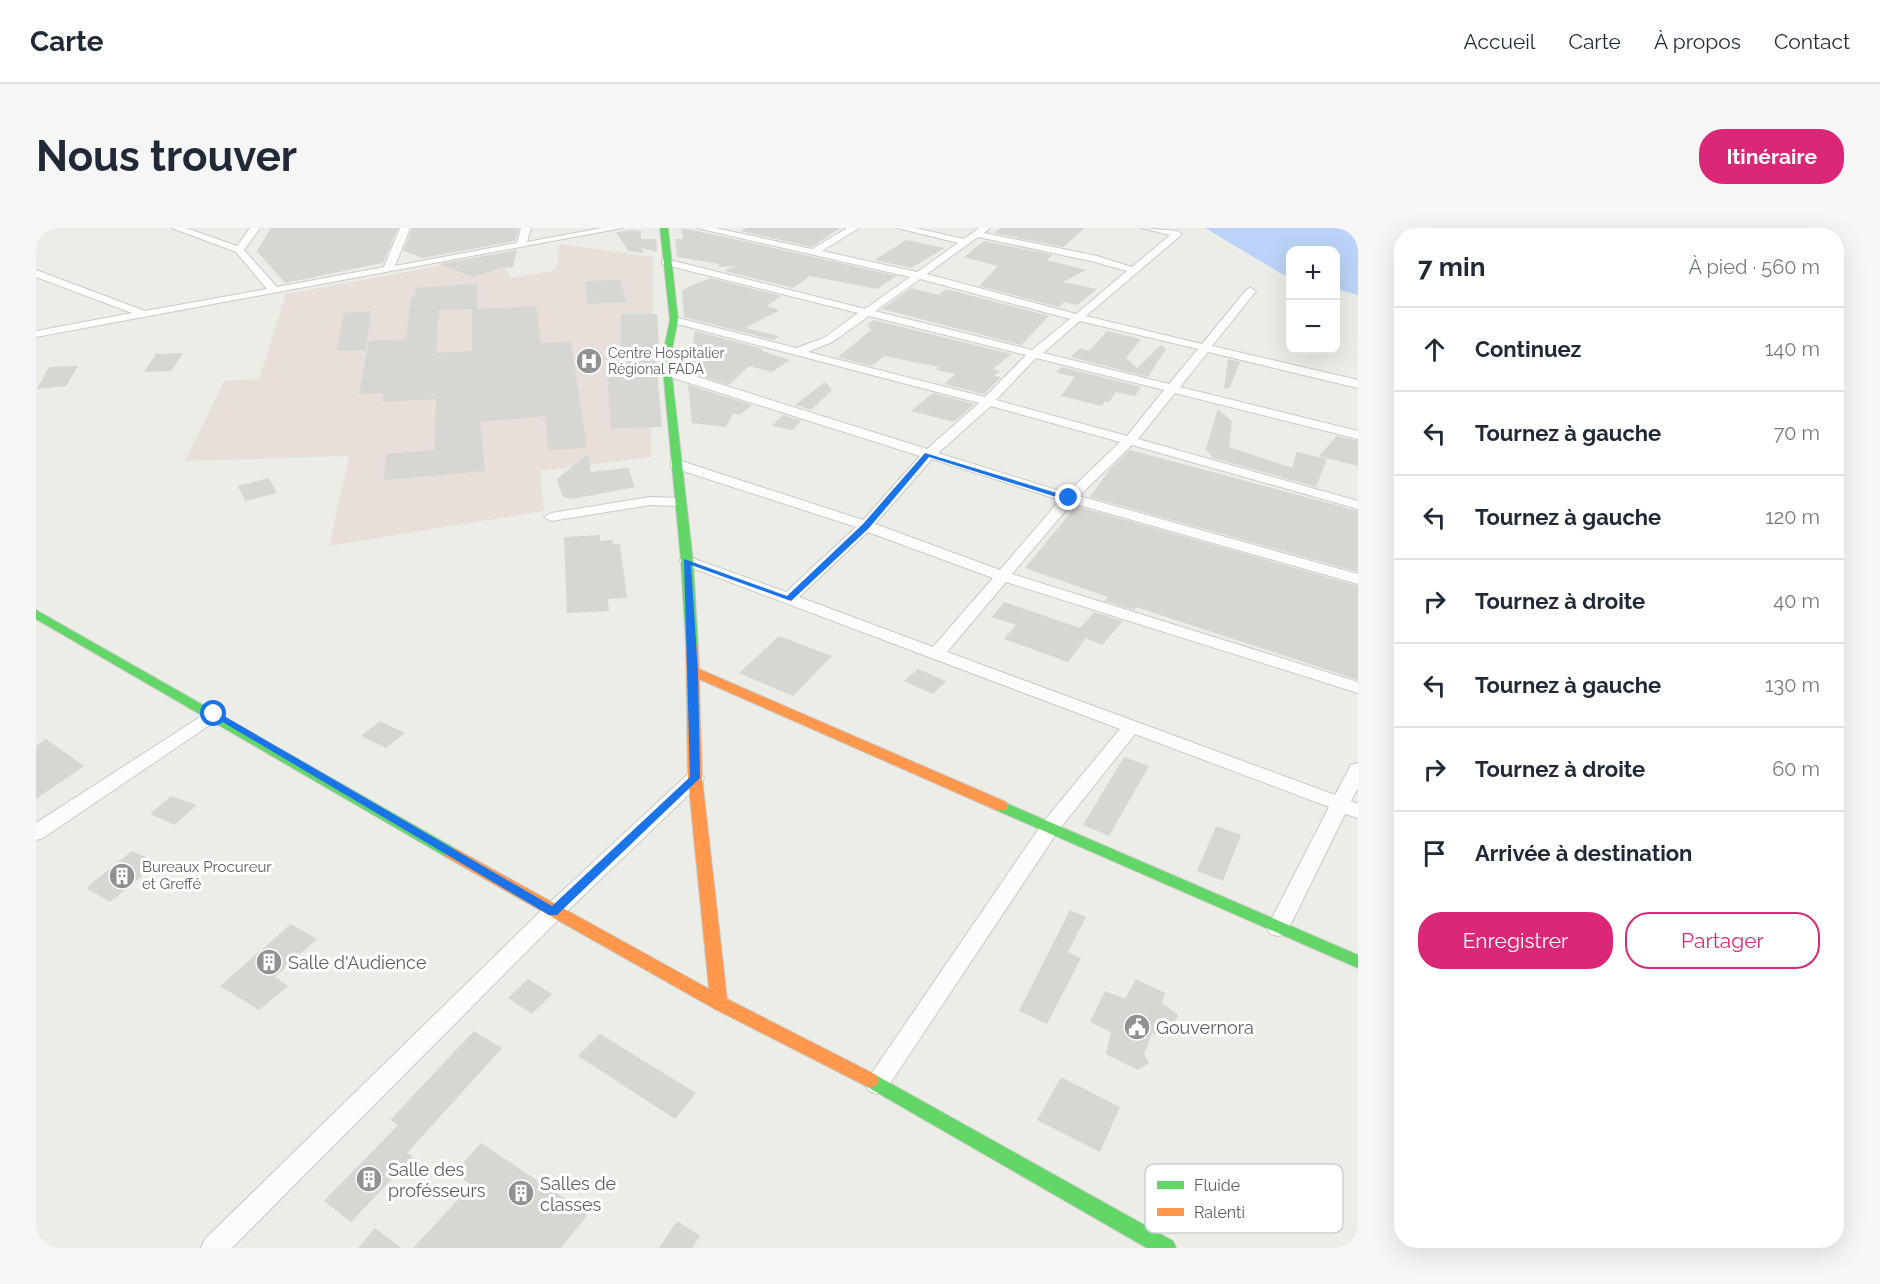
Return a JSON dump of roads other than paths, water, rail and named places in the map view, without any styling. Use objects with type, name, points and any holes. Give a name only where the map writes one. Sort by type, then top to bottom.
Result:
[{"type":"street","points":[[177,228],[239,250],[274,290]]},
{"type":"street","points":[[239,250],[255,228]]},
{"type":"street","points":[[388,270],[405,228]]},
{"type":"street","points":[[521,246],[526,228]]},
{"type":"street","points":[[36,334],[617,228]]},
{"type":"street","points":[[664,228],[674,320],[666,359],[679,502],[687,561],[694,672],[695,778],[718,1003]]},
{"type":"street","points":[[702,228],[952,283],[1076,317],[1358,384]]},
{"type":"street","points":[[814,252],[855,228]]},
{"type":"street","points":[[902,228],[966,242]]},
{"type":"street","points":[[788,599],[866,526],[928,455],[987,403],[1033,355],[1176,234],[1147,228]]},
{"type":"street","points":[[794,353],[828,340],[980,231],[1133,270]]},
{"type":"street","points":[[666,262],[1358,435]]},
{"type":"street","points":[[36,273],[144,314]]},
{"type":"street","points":[[935,655],[1000,576],[1069,498],[1130,440],[1251,291]]},
{"type":"street","points":[[674,320],[1130,440],[1358,505]]},
{"type":"street","points":[[668,372],[1069,498],[1358,579]]},
{"type":"street","points":[[676,464],[866,526],[1000,576],[1358,688]]},
{"type":"street","points":[[550,517],[650,501],[679,502]]},
{"type":"street","points":[[687,561],[1350,808]]},
{"type":"street","points":[[36,614],[214,714],[553,912],[718,1003],[877,1084],[1160,1246]]},
{"type":"street","points":[[694,672],[1358,962]]},
{"type":"street","points":[[36,833],[214,714]]},
{"type":"street","points":[[877,1084],[1051,826],[1131,727]]},
{"type":"street","points":[[1278,928],[1350,808],[1358,769]]},
{"type":"street","points":[[214,1248],[553,912],[695,778]]},
{"type":"water","points":[[1205,228],[1358,228],[1358,295],[1340,290],[1340,246],[1286,246],[1286,276]]},
{"type":"place","name":"Centre Hospitalier Régional FADA","points":[[589,361]]},
{"type":"place","name":"Bureaux Procureur et Greffé","points":[[122,876]]},
{"type":"place","name":"Salle d'Audience","points":[[269,962]]},
{"type":"place","name":"Gouvernora","points":[[1137,1027]]},
{"type":"place","name":"Salle des profésseurs","points":[[369,1179]]},
{"type":"place","name":"Salles de classes","points":[[521,1193]]}]
